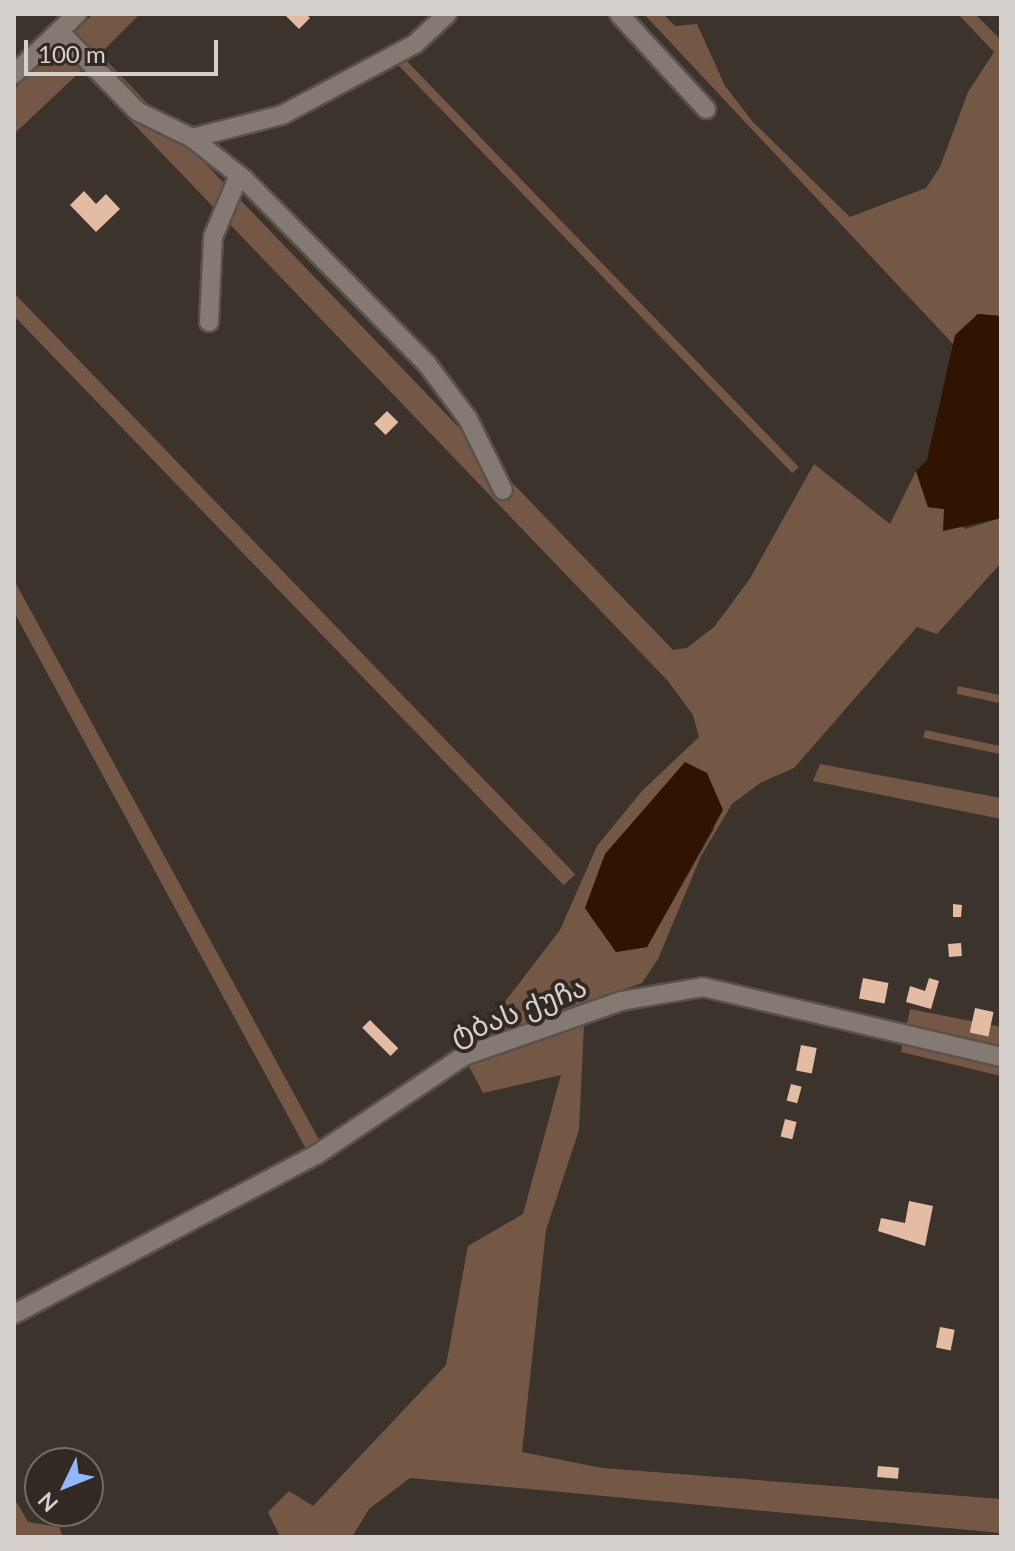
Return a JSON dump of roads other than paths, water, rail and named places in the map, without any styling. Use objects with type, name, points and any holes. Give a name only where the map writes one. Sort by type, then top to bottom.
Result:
[{"type":"street","points":[[14,74],[77,14]]},
{"type":"street","points":[[192,138],[282,115],[415,44],[447,14]]},
{"type":"street","points":[[619,14],[706,109]]},
{"type":"street","points":[[59,31],[137,111],[192,138],[239,175],[427,364],[468,419],[503,490]]},
{"type":"street","points":[[209,322],[213,237],[239,175]]},
{"type":"street","name":"ტბას ქუჩა","points":[[14,1314],[316,1155],[464,1056],[621,1001],[703,987],[1001,1057]]}]
